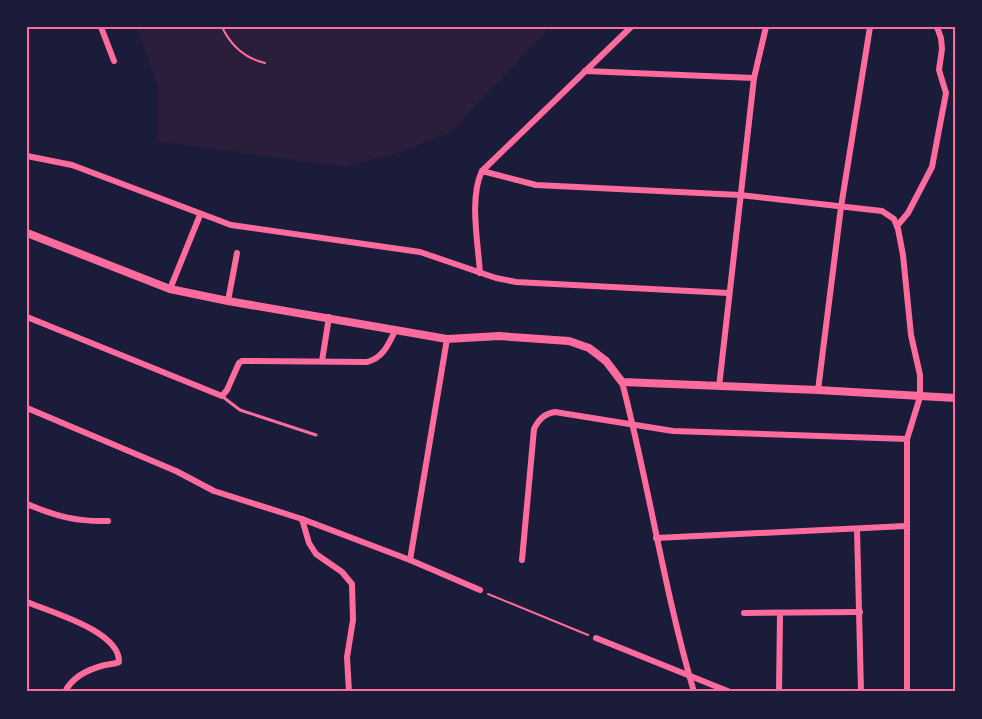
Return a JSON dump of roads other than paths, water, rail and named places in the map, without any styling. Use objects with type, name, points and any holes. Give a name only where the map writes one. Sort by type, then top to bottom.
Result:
[{"type":"street","points":[[101,27],[114,61]]},
{"type":"street","points":[[480,273],[475,196],[477,182],[482,171],[630,27]]},
{"type":"street","points":[[719,387],[754,78],[766,27]]},
{"type":"street","points":[[818,390],[841,207],[870,27]]},
{"type":"street","points":[[897,226],[908,213],[932,167],[946,93],[939,70],[942,49],[937,27]]},
{"type":"street","points":[[585,71],[754,78]]},
{"type":"street","points":[[27,156],[72,165],[231,225],[420,252],[480,273],[516,282],[728,293]]},
{"type":"street","points":[[482,171],[536,185],[740,195],[882,211],[894,219],[903,255],[910,335],[920,375],[920,398],[907,439],[907,692]]},
{"type":"street","points":[[170,289],[200,215]]},
{"type":"street","points":[[27,233],[170,289],[228,301],[447,339],[499,336],[569,341],[589,348],[606,361],[622,382],[633,424],[656,538],[694,692]]},
{"type":"street","points":[[228,301],[237,253]]},
{"type":"street","points":[[27,317],[222,396],[239,363],[245,360],[367,362],[376,360],[387,347],[395,331]]},
{"type":"street","points":[[322,361],[329,317]]},
{"type":"street","points":[[410,560],[447,339]]},
{"type":"street","points":[[622,382],[955,398]]},
{"type":"street","points":[[27,408],[176,471],[214,491],[302,519],[410,560],[480,590]]},
{"type":"street","points":[[522,560],[534,429],[542,416],[555,412],[673,431],[907,439]]},
{"type":"street","points":[[27,504],[83,522],[108,521]]},
{"type":"street","points":[[302,519],[309,543],[316,554],[342,572],[352,584],[353,620],[347,657],[349,692]]},
{"type":"street","points":[[656,538],[906,526]]},
{"type":"street","points":[[857,529],[861,692]]},
{"type":"street","points":[[27,602],[85,625],[107,639],[118,653],[119,662],[117,664],[108,664],[86,672],[76,678],[64,692]]},
{"type":"street","points":[[744,614],[860,612]]},
{"type":"street","points":[[779,692],[780,614]]},
{"type":"street","points":[[596,638],[730,692]]},
{"type":"lane","points":[[222,396],[240,410],[316,435]]}]
